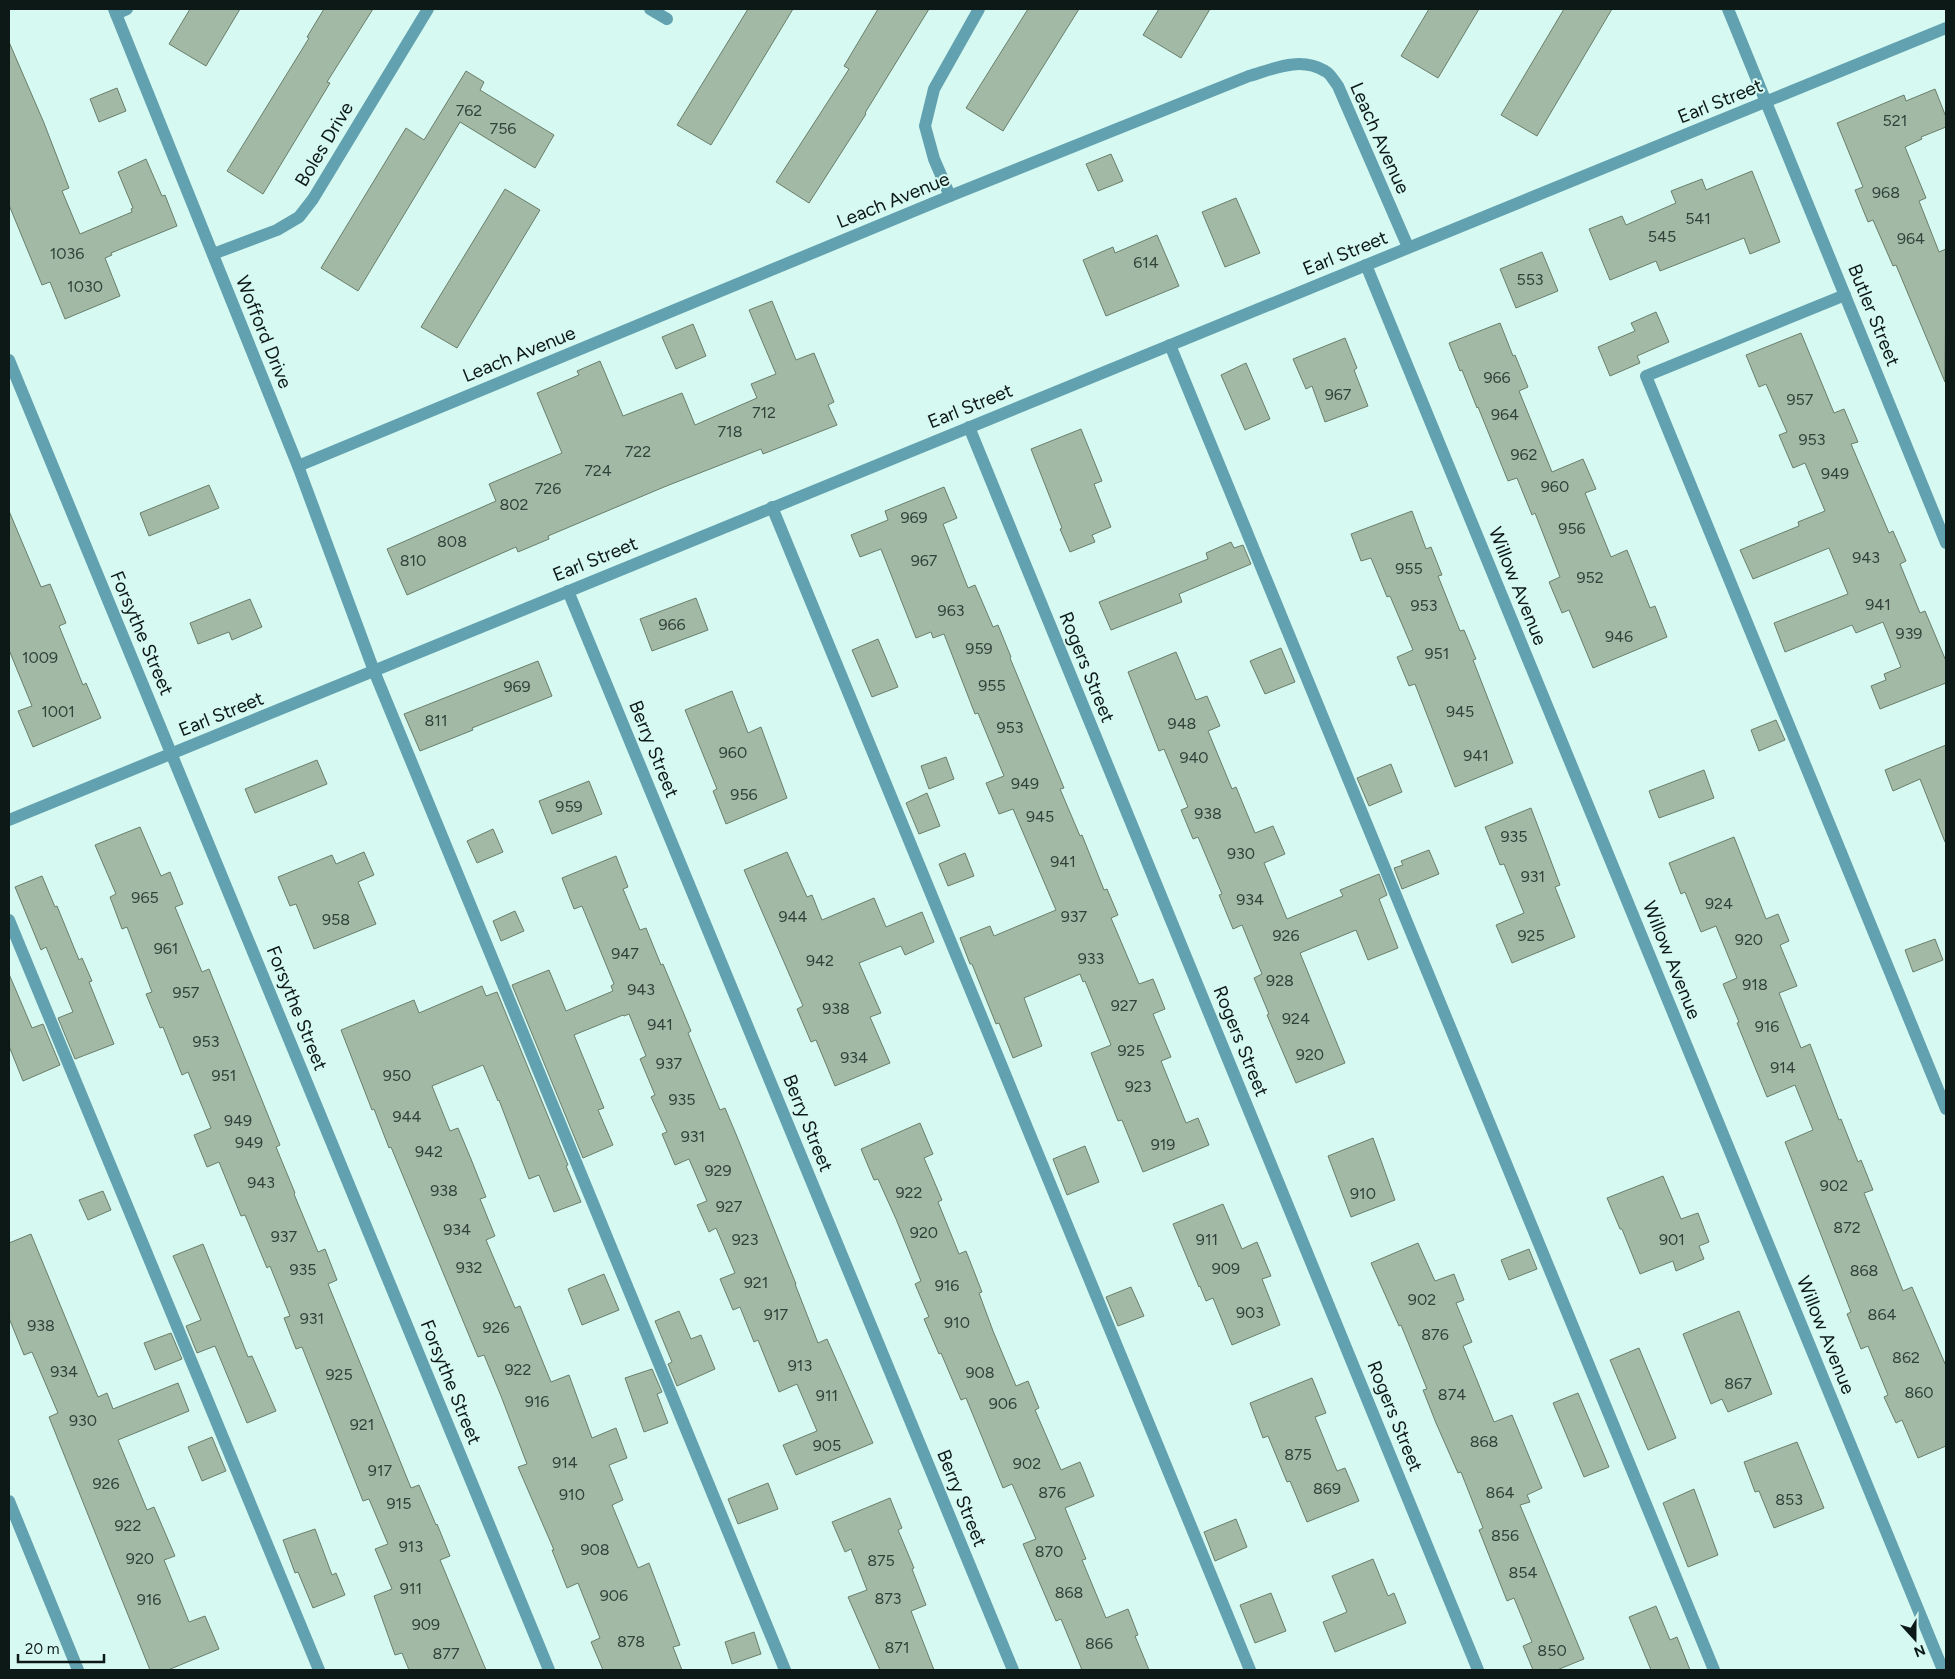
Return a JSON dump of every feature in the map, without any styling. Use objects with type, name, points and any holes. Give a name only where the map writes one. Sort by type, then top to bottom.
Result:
[{"type":"street","name":"Boles Drive","points":[[213,254],[277,230],[299,217],[313,199],[428,9]]},
{"type":"street","points":[[650,9],[667,19]]},
{"type":"street","points":[[950,196],[934,159],[925,126],[934,89],[979,9]]},
{"type":"street","name":"Butler Street","points":[[1728,9],[1946,543]]},
{"type":"street","name":"Wofford Drive","points":[[119,11],[298,466],[374,671],[785,1670]]},
{"type":"street","name":"Earl Street","points":[[9,820],[1946,28]]},
{"type":"street","name":"Leach Avenue","points":[[298,466],[950,196],[1249,76],[1293,63],[1308,64],[1326,71],[1338,86],[1408,248]]},
{"type":"street","name":"Willow Avenue","points":[[1366,265],[1943,1670]]},
{"type":"street","points":[[1845,295],[1646,376],[1946,1109]]},
{"type":"street","points":[[1170,345],[1714,1670]]},
{"type":"street","name":"Forsythe Street","points":[[9,360],[549,1670]]},
{"type":"street","name":"Rogers Street","points":[[969,427],[1478,1670]]},
{"type":"street","points":[[772,507],[1250,1670]]},
{"type":"street","name":"Berry Street","points":[[568,590],[1013,1670]]},
{"type":"street","points":[[9,920],[319,1670]]},
{"type":"street","points":[[9,1502],[78,1670]]},
{"type":"building","points":[[190,9],[240,9],[206,66],[169,44]]},
{"type":"building","points":[[324,9],[373,9],[327,82],[330,83],[263,194],[227,171],[309,38],[307,37]]},
{"type":"building","points":[[748,9],[793,9],[711,145],[677,125]]},
{"type":"building","points":[[878,9],[929,9],[866,114],[809,203],[776,182],[849,69],[844,66]]},
{"type":"building","points":[[1028,9],[1079,9],[1003,131],[966,108]]},
{"type":"building","points":[[1159,9],[1210,9],[1181,58],[1143,35]]},
{"type":"building","points":[[1429,9],[1479,9],[1438,78],[1401,56]]},
{"type":"building","points":[[1564,9],[1612,9],[1537,136],[1501,115]]},
{"type":"building","points":[[9,42],[44,123],[69,188],[62,191],[80,234],[132,212],[131,209],[133,208],[118,172],[146,159],[162,196],[165,195],[177,226],[111,253],[112,255],[105,258],[120,296],[65,319],[50,282],[42,285],[9,205]]},
{"type":"building","points":[[466,71],[484,82],[480,90],[554,135],[535,168],[460,122],[358,291],[321,268],[406,128],[424,140]]},
{"type":"building","points":[[117,88],[126,111],[99,122],[90,99]]},
{"type":"building","points":[[1935,89],[1946,117],[1946,127],[1921,137],[1922,139],[1905,147],[1926,198],[1919,201],[1939,252],[1946,249],[1945,382],[1896,265],[1893,266],[1873,220],[1868,222],[1855,190],[1863,187],[1837,123],[1904,95],[1906,101]]},
{"type":"building","points":[[1111,154],[1123,181],[1098,191],[1086,164]]},
{"type":"building","points":[[1752,171],[1780,242],[1750,254],[1744,238],[1660,271],[1656,261],[1610,280],[1589,229],[1622,216],[1626,225],[1676,203],[1671,191],[1702,179],[1706,190]]},
{"type":"building","points":[[505,189],[540,210],[457,348],[421,327]]},
{"type":"building","points":[[1236,198],[1260,253],[1225,267],[1202,212]]},
{"type":"building","points":[[1157,235],[1179,286],[1106,316],[1083,260],[1113,247],[1115,253]]},
{"type":"building","points":[[1542,252],[1558,291],[1516,308],[1500,269]]},
{"type":"building","points":[[772,301],[796,360],[814,353],[834,402],[828,405],[837,425],[763,454],[761,449],[664,487],[548,536],[549,539],[518,552],[516,547],[407,595],[387,549],[496,501],[489,484],[562,453],[537,393],[579,375],[577,371],[600,361],[623,416],[682,393],[695,425],[757,398],[751,384],[776,374],[749,310]]},
{"type":"building","points":[[1656,312],[1669,342],[1637,356],[1640,363],[1610,376],[1598,347],[1635,331],[1631,323]]},
{"type":"building","points":[[1500,323],[1528,387],[1519,391],[1552,472],[1583,459],[1596,489],[1585,493],[1611,557],[1627,550],[1650,608],[1655,606],[1667,637],[1593,668],[1569,610],[1562,613],[1549,582],[1560,577],[1535,513],[1532,515],[1517,478],[1508,481],[1478,407],[1462,370],[1460,371],[1449,343]]},
{"type":"building","points":[[693,324],[706,356],[676,369],[662,337]]},
{"type":"building","points":[[1801,333],[1834,413],[1844,409],[1858,442],[1851,444],[1889,533],[1893,531],[1906,561],[1900,564],[1920,613],[1925,611],[1946,661],[1946,683],[1880,709],[1871,686],[1886,680],[1884,674],[1901,667],[1883,622],[1856,633],[1852,625],[1785,652],[1774,623],[1848,594],[1829,548],[1753,579],[1740,550],[1799,526],[1798,522],[1825,511],[1805,463],[1793,468],[1779,435],[1787,432],[1766,384],[1759,387],[1746,355]]},
{"type":"building","points":[[1345,338],[1357,368],[1354,370],[1368,406],[1325,422],[1312,386],[1306,389],[1293,359]]},
{"type":"building","points":[[1246,363],[1270,419],[1245,430],[1221,375]]},
{"type":"building","points":[[1081,429],[1102,481],[1094,484],[1111,527],[1092,535],[1095,542],[1070,552],[1031,449]]},
{"type":"building","points":[[209,485],[219,508],[149,536],[140,513]]},
{"type":"building","points":[[944,487],[957,518],[943,524],[968,588],[975,585],[993,627],[998,625],[1064,788],[1060,789],[1080,836],[1082,835],[1104,890],[1107,889],[1118,915],[1111,918],[1139,984],[1153,979],[1165,1009],[1153,1014],[1171,1057],[1161,1061],[1186,1123],[1198,1118],[1209,1145],[1143,1172],[1122,1120],[1118,1121],[1091,1053],[1111,1045],[1085,981],[1083,982],[1080,974],[1024,998],[1042,1046],[1013,1058],[999,1023],[996,1024],[960,938],[990,926],[994,936],[1056,910],[1013,809],[999,814],[986,783],[1004,776],[978,713],[975,714],[944,634],[933,638],[931,632],[916,638],[881,549],[860,557],[851,535],[888,520],[885,511]]},
{"type":"building","points":[[9,511],[41,587],[50,584],[66,623],[59,626],[83,685],[86,683],[101,718],[33,747],[18,711],[32,706],[9,650]]},
{"type":"building","points":[[1412,511],[1426,549],[1431,547],[1442,575],[1438,576],[1460,631],[1464,630],[1476,659],[1473,660],[1513,763],[1455,787],[1415,684],[1409,686],[1397,657],[1413,650],[1390,596],[1387,597],[1371,558],[1361,561],[1351,534]]},
{"type":"building","points":[[1231,542],[1234,548],[1243,545],[1251,564],[1179,594],[1182,602],[1111,630],[1099,602],[1208,559],[1206,553]]},
{"type":"building","points":[[696,598],[708,630],[652,651],[640,619]]},
{"type":"building","points":[[250,599],[262,627],[232,640],[229,632],[198,644],[190,623]]},
{"type":"building","points":[[878,639],[898,687],[872,697],[852,650]]},
{"type":"building","points":[[1281,648],[1295,682],[1265,694],[1250,661]]},
{"type":"building","points":[[1176,652],[1196,700],[1207,696],[1220,726],[1208,731],[1232,789],[1236,787],[1255,833],[1273,826],[1285,854],[1264,863],[1287,919],[1343,896],[1340,890],[1379,874],[1387,895],[1379,899],[1398,948],[1368,960],[1356,930],[1300,953],[1345,1063],[1296,1083],[1267,1015],[1269,1014],[1254,978],[1262,974],[1242,925],[1233,929],[1219,895],[1222,894],[1198,837],[1193,839],[1181,810],[1188,807],[1164,749],[1159,751],[1128,672]]},
{"type":"building","points":[[538,661],[552,696],[420,751],[404,714]]},
{"type":"building","points":[[732,691],[748,733],[761,727],[787,798],[726,824],[713,791],[717,789],[685,710]]},
{"type":"building","points":[[1776,720],[1785,740],[1759,751],[1751,730]]},
{"type":"building","points":[[1946,745],[1945,842],[1920,779],[1893,791],[1885,770]]},
{"type":"building","points":[[946,757],[954,779],[929,789],[921,766]]},
{"type":"building","points":[[317,760],[327,784],[255,813],[245,789]]},
{"type":"building","points":[[1391,764],[1402,792],[1369,806],[1357,778]]},
{"type":"building","points":[[1704,770],[1714,798],[1659,818],[1649,791]]},
{"type":"building","points":[[589,781],[602,814],[552,834],[539,801]]},
{"type":"building","points":[[927,793],[940,826],[919,834],[906,803]]},
{"type":"building","points":[[1531,808],[1560,885],[1555,887],[1575,937],[1512,963],[1496,925],[1524,913],[1504,864],[1500,865],[1485,827]]},
{"type":"building","points":[[140,827],[161,876],[170,872],[183,904],[175,907],[202,972],[209,969],[280,1145],[276,1147],[318,1252],[325,1249],[337,1280],[328,1284],[411,1488],[419,1485],[437,1524],[450,1556],[440,1560],[486,1670],[409,1670],[402,1653],[395,1655],[374,1596],[392,1589],[375,1549],[388,1544],[369,1499],[363,1501],[302,1347],[296,1349],[284,1318],[290,1316],[270,1266],[267,1268],[245,1215],[241,1216],[219,1162],[207,1167],[194,1135],[211,1128],[188,1072],[182,1075],[163,1027],[160,1028],[146,994],[152,992],[127,927],[122,929],[110,897],[116,894],[95,845]]},
{"type":"building","points":[[493,829],[503,852],[477,863],[467,841]]},
{"type":"building","points":[[1734,837],[1766,919],[1778,914],[1789,941],[1780,945],[1797,986],[1779,993],[1801,1048],[1810,1044],[1839,1120],[1841,1119],[1858,1162],[1861,1160],[1873,1190],[1864,1193],[1903,1291],[1912,1287],[1946,1366],[1946,1446],[1918,1458],[1902,1420],[1896,1423],[1884,1397],[1888,1395],[1868,1346],[1861,1349],[1847,1314],[1851,1312],[1785,1142],[1813,1130],[1795,1085],[1767,1097],[1723,984],[1737,978],[1716,926],[1701,932],[1685,892],[1681,894],[1669,863]]},
{"type":"building","points":[[1429,850],[1439,874],[1402,889],[1394,868],[1403,865],[1401,861]]},
{"type":"building","points":[[364,852],[374,875],[358,882],[376,924],[314,949],[296,904],[290,906],[278,877],[332,855],[336,864]]},
{"type":"building","points":[[787,852],[807,897],[812,895],[822,920],[874,898],[886,927],[922,912],[934,942],[905,955],[901,946],[859,963],[881,1013],[870,1017],[890,1063],[835,1086],[816,1040],[811,1042],[797,1009],[803,1006],[744,870]]},
{"type":"building","points":[[965,853],[974,876],[948,886],[939,864]]},
{"type":"building","points":[[616,856],[628,887],[623,889],[640,930],[646,928],[661,965],[663,964],[691,1031],[688,1033],[720,1110],[725,1108],[738,1139],[818,1343],[827,1339],[873,1443],[796,1475],[783,1445],[817,1431],[797,1384],[779,1392],[758,1340],[754,1342],[740,1307],[733,1310],[720,1279],[735,1273],[716,1228],[709,1232],[697,1205],[707,1201],[689,1159],[675,1165],[662,1134],[667,1132],[651,1097],[655,1095],[640,1059],[646,1056],[629,1014],[574,1035],[604,1108],[598,1110],[613,1145],[583,1158],[512,985],[549,970],[566,1011],[613,991],[611,986],[614,984],[582,906],[574,909],[562,878]]},
{"type":"building","points":[[42,876],[55,907],[57,906],[79,960],[82,958],[92,981],[89,982],[114,1044],[75,1059],[58,1018],[73,1012],[46,947],[41,950],[15,887]]},
{"type":"building","points":[[515,911],[524,931],[501,941],[493,921]]},
{"type":"building","points":[[1935,939],[1943,960],[1913,972],[1905,950]]},
{"type":"building","points":[[9,974],[32,1028],[43,1024],[60,1065],[23,1081],[9,1046]]},
{"type":"building","points":[[482,986],[486,996],[497,992],[568,1165],[566,1166],[581,1202],[554,1212],[539,1175],[529,1179],[499,1100],[483,1065],[432,1086],[450,1131],[458,1128],[471,1159],[486,1197],[480,1199],[495,1236],[486,1240],[515,1308],[520,1306],[551,1382],[569,1375],[592,1438],[616,1428],[627,1458],[609,1465],[623,1500],[612,1505],[638,1568],[649,1563],[680,1645],[673,1647],[682,1670],[603,1670],[591,1642],[600,1638],[578,1583],[567,1588],[552,1550],[554,1550],[518,1467],[527,1464],[501,1396],[484,1355],[478,1357],[391,1147],[389,1148],[374,1109],[372,1110],[341,1030],[414,1000],[419,1013]]},
{"type":"building","points":[[920,1123],[933,1154],[924,1158],[942,1200],[938,1202],[959,1254],[966,1251],[982,1292],[979,1293],[993,1331],[1016,1386],[1028,1381],[1039,1408],[1035,1410],[1061,1470],[1080,1462],[1094,1496],[1065,1508],[1086,1559],[1082,1560],[1106,1618],[1128,1609],[1138,1635],[1135,1636],[1149,1670],[1082,1670],[1061,1619],[1056,1621],[1023,1544],[1036,1539],[1012,1484],[1003,1488],[966,1398],[961,1400],[924,1319],[929,1317],[915,1284],[921,1281],[878,1179],[874,1180],[861,1149]]},
{"type":"building","points":[[1373,1138],[1395,1200],[1351,1217],[1328,1156]]},
{"type":"building","points":[[1085,1146],[1099,1182],[1067,1195],[1053,1159]]},
{"type":"building","points":[[1663,1176],[1681,1219],[1698,1213],[1709,1242],[1699,1246],[1704,1259],[1676,1271],[1673,1261],[1640,1274],[1607,1198]]},
{"type":"building","points":[[103,1191],[111,1210],[88,1220],[79,1200]]},
{"type":"building","points":[[1223,1204],[1242,1249],[1257,1242],[1271,1276],[1262,1279],[1280,1325],[1232,1345],[1213,1298],[1206,1301],[1199,1287],[1173,1224]]},
{"type":"building","points":[[31,1234],[98,1397],[107,1393],[113,1409],[178,1383],[189,1411],[118,1440],[147,1510],[154,1507],[175,1556],[164,1560],[189,1622],[205,1616],[219,1649],[168,1670],[150,1670],[49,1417],[58,1413],[32,1352],[24,1355],[9,1318],[9,1243]]},
{"type":"building","points":[[1418,1243],[1435,1281],[1454,1274],[1464,1300],[1456,1303],[1472,1342],[1463,1346],[1494,1422],[1512,1415],[1542,1488],[1527,1495],[1530,1502],[1520,1505],[1584,1659],[1557,1670],[1533,1670],[1523,1646],[1532,1642],[1514,1598],[1507,1601],[1479,1530],[1483,1528],[1461,1472],[1458,1473],[1436,1423],[1423,1390],[1427,1389],[1401,1325],[1399,1326],[1371,1263]]},
{"type":"building","points":[[203,1244],[248,1357],[252,1356],[276,1411],[247,1423],[215,1346],[197,1353],[186,1326],[201,1320],[173,1256]]},
{"type":"building","points":[[1529,1249],[1537,1269],[1509,1280],[1501,1260]]},
{"type":"building","points":[[604,1274],[619,1310],[582,1325],[568,1289]]},
{"type":"building","points":[[1131,1287],[1144,1316],[1118,1326],[1106,1297]]},
{"type":"building","points":[[679,1311],[691,1339],[701,1335],[715,1369],[677,1386],[668,1364],[672,1362],[655,1321]]},
{"type":"building","points":[[1739,1311],[1772,1394],[1728,1412],[1722,1399],[1711,1404],[1683,1334]]},
{"type":"building","points":[[171,1333],[182,1359],[155,1370],[144,1343]]},
{"type":"building","points":[[1639,1348],[1676,1438],[1648,1450],[1610,1360]]},
{"type":"building","points":[[652,1369],[662,1392],[657,1394],[668,1423],[644,1432],[625,1378]]},
{"type":"building","points":[[1312,1378],[1326,1413],[1315,1417],[1337,1471],[1345,1468],[1359,1501],[1307,1522],[1290,1481],[1287,1482],[1268,1436],[1263,1438],[1250,1403]]},
{"type":"building","points":[[1578,1393],[1609,1467],[1584,1477],[1553,1403]]},
{"type":"building","points":[[212,1437],[226,1471],[202,1481],[188,1447]]},
{"type":"building","points":[[1797,1442],[1824,1508],[1774,1528],[1759,1491],[1755,1492],[1744,1462]]},
{"type":"building","points":[[768,1483],[778,1509],[738,1524],[728,1499]]},
{"type":"building","points":[[1694,1489],[1718,1555],[1688,1567],[1663,1503]]},
{"type":"building","points":[[890,1498],[902,1528],[898,1530],[914,1568],[912,1569],[926,1605],[911,1611],[934,1670],[880,1670],[848,1597],[867,1590],[851,1549],[845,1552],[832,1522]]},
{"type":"building","points":[[1236,1519],[1247,1547],[1215,1561],[1204,1532]]},
{"type":"building","points":[[315,1529],[332,1575],[336,1573],[345,1595],[313,1608],[298,1572],[295,1573],[283,1540]]},
{"type":"building","points":[[1373,1559],[1388,1596],[1394,1593],[1406,1623],[1335,1652],[1323,1622],[1347,1612],[1332,1576]]},
{"type":"building","points":[[1271,1593],[1286,1631],[1255,1643],[1240,1605]]},
{"type":"building","points":[[1656,1606],[1670,1640],[1677,1637],[1690,1670],[1651,1670],[1629,1617]]},
{"type":"building","points":[[754,1632],[761,1654],[732,1664],[725,1642]]}]
